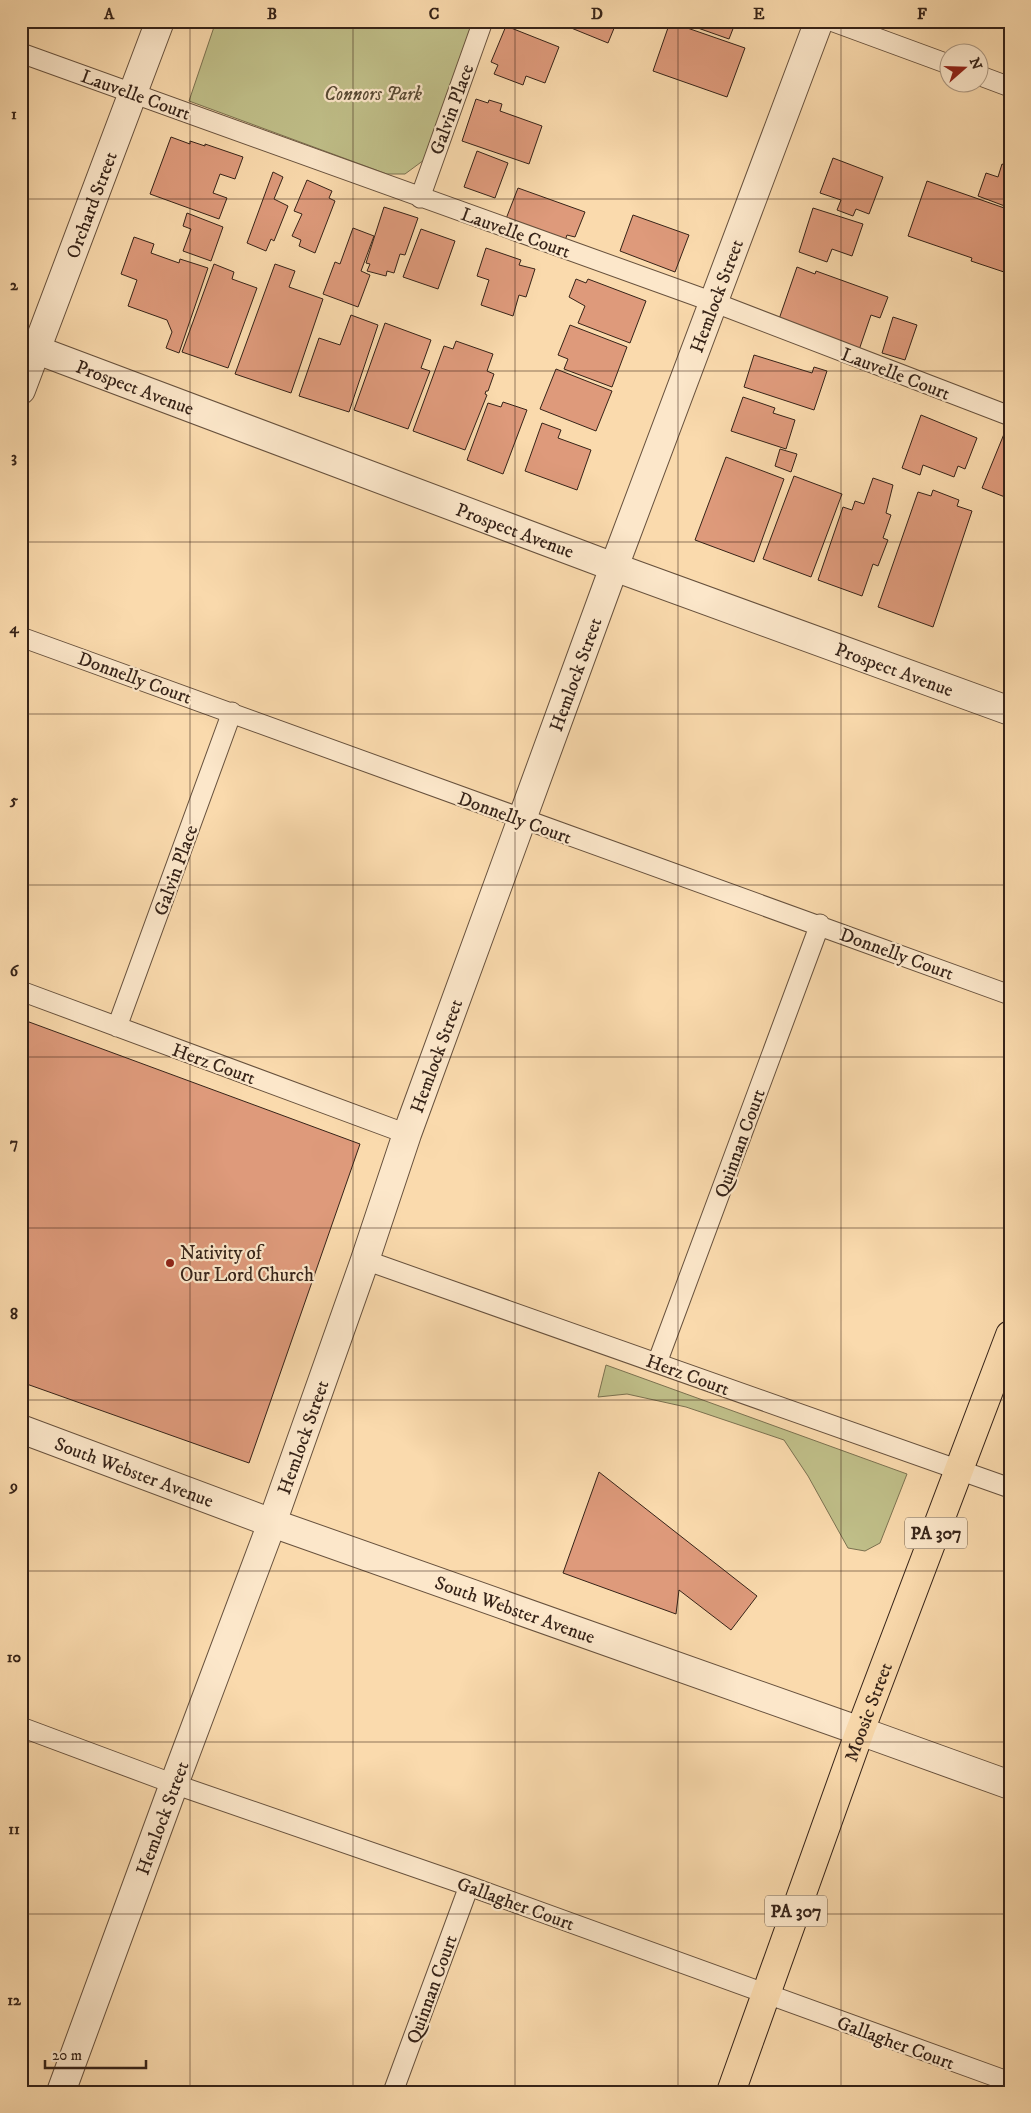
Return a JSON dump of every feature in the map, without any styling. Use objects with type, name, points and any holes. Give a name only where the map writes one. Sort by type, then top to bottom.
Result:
[{"type":"main road","name":"Moosic Street","points":[[731,2092],[860,1731],[1010,1335]]},
{"type":"street","name":"Orchard Street","points":[[21,390],[29,347],[160,21]]},
{"type":"street","name":"Hemlock Street","points":[[61,2092],[272,1523],[366,1260],[407,1134],[614,568],[819,21]]},
{"type":"street","name":"Prospect Avenue","points":[[29,347],[614,568],[1010,711]]},
{"type":"street","name":"South Webster Avenue","points":[[21,1429],[272,1523],[1010,1785]]},
{"type":"lane","name":"Galvin Place","points":[[420,198],[483,21]]},
{"type":"lane","points":[[831,21],[938,60]]},
{"type":"lane","name":"Lauvelle Court","points":[[21,53],[713,302],[1008,411]]},
{"type":"lane","points":[[988,79],[1010,87]]},
{"type":"lane","name":"Donnelly Court","points":[[21,637],[232,712],[522,820],[820,924],[1010,995]]},
{"type":"lane","name":"Galvin Place","points":[[117,1027],[232,712]]},
{"type":"lane","name":"Quinnan Court","points":[[657,1362],[820,924]]},
{"type":"lane","name":"Herz Court","points":[[21,992],[407,1134]]},
{"type":"lane","name":"Herz Court","points":[[366,1260],[1010,1488]]},
{"type":"lane","name":"Gallagher Court","points":[[21,1727],[174,1784],[469,1886],[1010,2082]]},
{"type":"lane","name":"Quinnan Court","points":[[393,2092],[469,1886]]},
{"type":"green space","name":"Connors Park","points":[[216,21],[476,21],[424,160],[405,174],[387,174],[189,101]]},
{"type":"green space","points":[[606,1365],[907,1474],[880,1543],[865,1551],[848,1548],[808,1476],[784,1440],[686,1407],[627,1394],[598,1397]]},
{"type":"building","points":[[554,21],[617,21],[608,43]]},
{"type":"building","points":[[678,21],[736,21],[729,39]]},
{"type":"building","points":[[670,22],[745,48],[727,97],[653,71]]},
{"type":"building","points":[[506,26],[559,47],[545,83],[526,76],[523,85],[494,74],[498,65],[491,62]]},
{"type":"building","points":[[476,99],[488,103],[489,100],[502,104],[500,111],[542,126],[529,164],[462,141]]},
{"type":"building","points":[[171,137],[190,144],[190,141],[205,146],[205,144],[243,157],[235,179],[220,174],[213,193],[227,198],[219,219],[150,194]]},
{"type":"building","points":[[477,151],[508,163],[495,198],[464,187]]},
{"type":"building","points":[[833,158],[883,177],[869,214],[856,209],[853,216],[837,210],[841,200],[820,193]]},
{"type":"building","points":[[1002,164],[1010,167],[1010,208],[978,196],[986,173],[998,177]]},
{"type":"building","points":[[273,172],[283,177],[274,199],[288,206],[274,241],[271,239],[266,251],[247,243]]},
{"type":"building","points":[[307,180],[332,191],[329,198],[335,201],[315,253],[299,246],[301,240],[292,236],[302,214],[294,211]]},
{"type":"building","points":[[927,181],[1010,210],[1010,274],[971,261],[972,258],[908,236]]},
{"type":"building","points":[[518,188],[585,212],[575,237],[567,235],[563,246],[504,224]]},
{"type":"building","points":[[384,207],[418,218],[405,255],[400,254],[394,273],[387,271],[386,276],[367,271],[370,264],[366,263]]},
{"type":"building","points":[[813,208],[863,224],[852,256],[832,249],[827,262],[799,252]]},
{"type":"building","points":[[187,213],[223,227],[211,261],[183,251],[191,229],[183,226]]},
{"type":"building","points":[[633,215],[689,235],[675,272],[620,251]]},
{"type":"building","points":[[353,228],[374,236],[361,271],[370,275],[358,307],[323,294],[335,262],[340,264]]},
{"type":"building","points":[[421,229],[455,241],[438,289],[403,277]]},
{"type":"building","points":[[134,237],[154,244],[151,253],[179,263],[180,259],[208,268],[179,353],[166,348],[172,332],[167,320],[128,306],[137,280],[121,274]]},
{"type":"building","points":[[486,248],[521,260],[519,265],[535,269],[526,297],[519,295],[513,316],[481,305],[489,280],[477,276]]},
{"type":"building","points":[[214,264],[234,272],[232,279],[257,288],[228,368],[182,352]]},
{"type":"building","points":[[275,264],[295,271],[289,287],[323,299],[291,393],[235,374]]},
{"type":"building","points":[[797,267],[815,274],[816,271],[888,297],[880,318],[871,315],[859,350],[778,322]]},
{"type":"building","points":[[576,279],[586,283],[588,279],[646,301],[630,343],[578,323],[585,306],[569,297]]},
{"type":"building","points":[[351,315],[378,325],[349,412],[299,396],[319,338],[340,345]]},
{"type":"building","points":[[893,317],[917,325],[905,360],[882,353]]},
{"type":"building","points":[[385,323],[431,340],[421,368],[430,371],[408,429],[354,410]]},
{"type":"building","points":[[570,325],[627,347],[612,387],[564,369],[568,359],[558,355]]},
{"type":"building","points":[[456,341],[493,354],[487,371],[494,374],[465,450],[413,431],[444,346],[453,349]]},
{"type":"building","points":[[754,355],[812,373],[814,367],[827,371],[814,410],[744,387]]},
{"type":"building","points":[[556,369],[612,391],[596,431],[540,409]]},
{"type":"building","points":[[743,397],[775,408],[773,413],[795,420],[786,449],[731,431]]},
{"type":"building","points":[[503,402],[527,410],[503,474],[467,460],[488,403],[501,407]]},
{"type":"building","points":[[921,415],[977,438],[965,469],[958,466],[954,477],[923,465],[920,475],[902,468]]},
{"type":"building","points":[[542,423],[561,430],[558,438],[591,450],[577,490],[525,471]]},
{"type":"building","points":[[1004,434],[1010,437],[1010,499],[982,488]]},
{"type":"building","points":[[780,449],[797,454],[791,472],[775,466]]},
{"type":"building","points":[[726,457],[784,479],[754,562],[695,540]]},
{"type":"building","points":[[794,476],[842,494],[811,577],[763,559]]},
{"type":"building","points":[[873,478],[893,485],[886,513],[891,515],[883,538],[888,540],[878,566],[873,564],[862,596],[818,580],[843,507],[852,510],[855,501],[864,504]]},
{"type":"building","points":[[933,490],[959,500],[957,506],[972,511],[933,627],[878,607],[918,492],[931,496]]},
{"type":"building","name":"Nativity of Our Lord Church","points":[[21,1019],[360,1144],[249,1463],[21,1382]]},
{"type":"building","points":[[599,1472],[757,1596],[731,1630],[679,1590],[676,1614],[563,1573]]},
{"type":"place","name":"Nativity of Our Lord Church","points":[[170,1263]]}]
